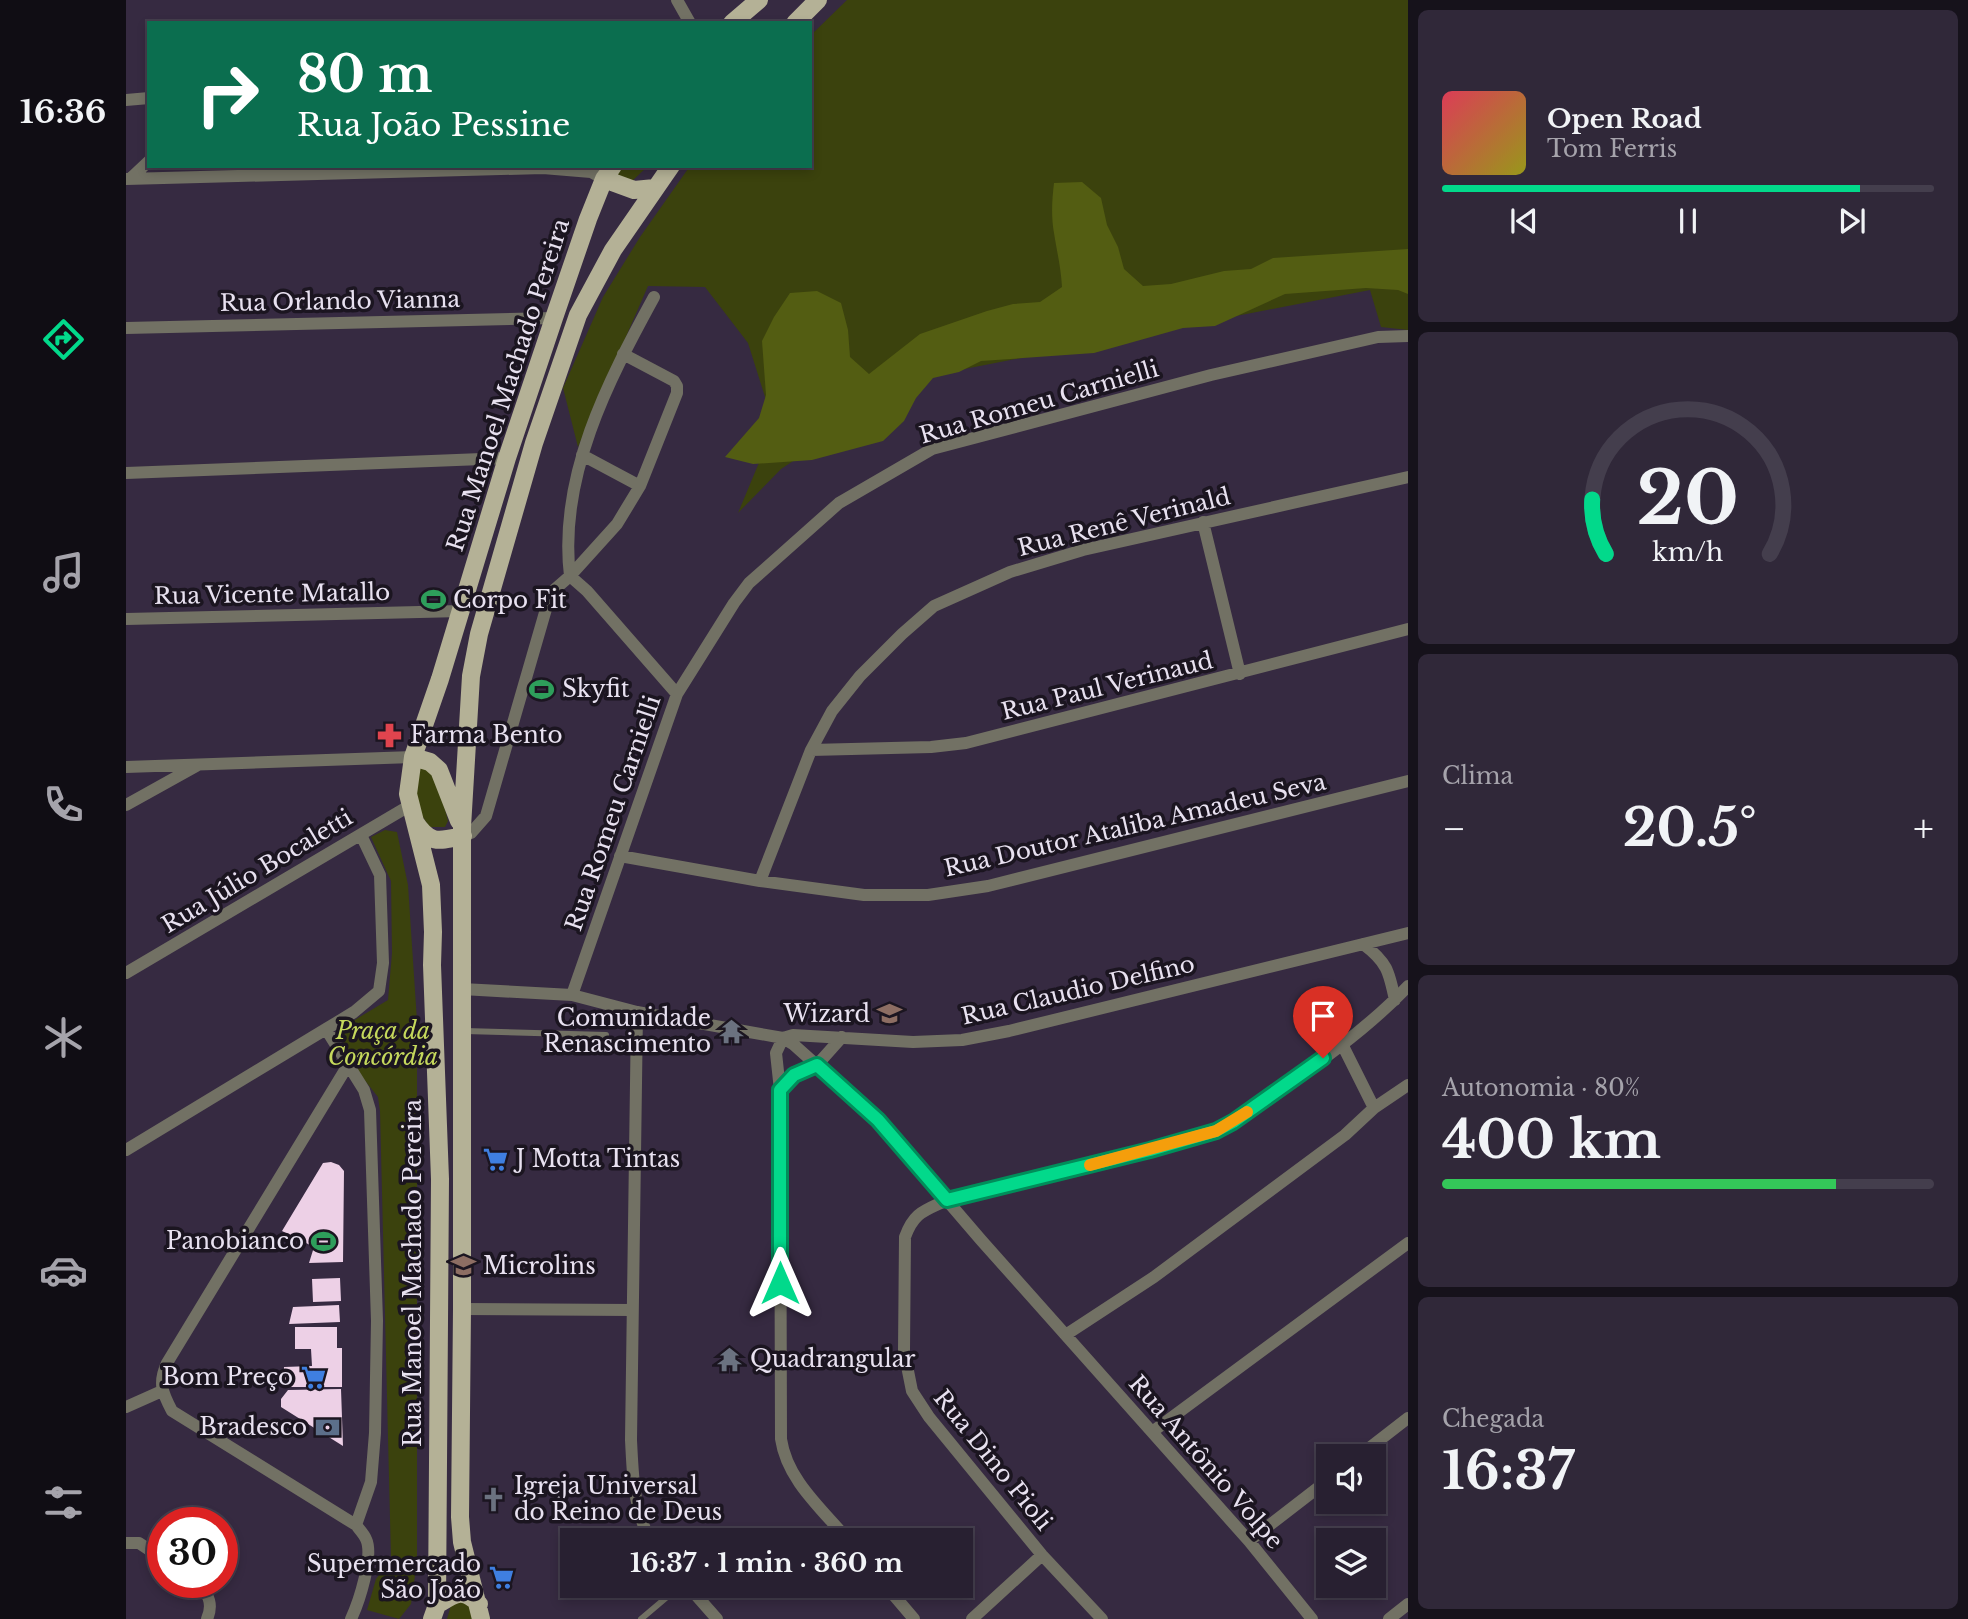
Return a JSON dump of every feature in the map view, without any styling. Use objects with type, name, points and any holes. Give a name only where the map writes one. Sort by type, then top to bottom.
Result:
[{"type":"main road","points":[[734,21],[759,0]]},
{"type":"main road","points":[[797,21],[818,0]]},
{"type":"main road","name":"Rua Manoel Machado Pereira","points":[[480,1611],[462,1542],[460,1517],[463,1309],[462,832],[471,676],[479,634],[534,443],[578,315],[613,250],[670,168]]},
{"type":"main road","points":[[599,171],[634,190],[655,188]]},
{"type":"main road","name":"Rua Manoel Machado Pereira","points":[[435,1612],[440,1179],[433,932],[430,885],[408,794],[413,757],[599,171]]},
{"type":"main road","points":[[412,814],[424,836],[439,841],[462,832],[439,770],[430,762],[413,757]]},
{"type":"main road","points":[[432,965],[441,980],[452,987],[463,989]]},
{"type":"main road","points":[[435,1612],[450,1597],[464,1593],[469,1595],[480,1611]]},
{"type":"street","points":[[677,0],[689,21]]},
{"type":"street","points":[[126,100],[147,98]]},
{"type":"street","points":[[128,179],[147,163]]},
{"type":"street","points":[[128,179],[543,168],[599,171]]},
{"type":"street","points":[[654,297],[623,354],[582,455],[566,534],[570,576],[587,590],[677,694]]},
{"type":"street","name":"Rua Orlando Vianna","points":[[126,328],[554,318]]},
{"type":"street","name":"Rua Romeu Carnielli","points":[[572,995],[677,694],[749,583],[839,503],[932,449],[1211,375],[1378,337],[1408,336]]},
{"type":"street","points":[[462,832],[471,834],[486,816],[546,609],[554,590],[605,540],[640,486],[677,393],[674,381],[623,354]]},
{"type":"street","points":[[582,455],[640,486]]},
{"type":"street","points":[[126,473],[507,458]]},
{"type":"street","name":"Rua Renê Verinald","points":[[760,881],[811,750],[832,711],[860,676],[934,606],[1010,572],[1083,550],[1408,477]]},
{"type":"street","points":[[1203,522],[1240,674]]},
{"type":"street","name":"Rua Vicente Matallo","points":[[126,619],[461,611]]},
{"type":"street","name":"Rua Paul Verinaud","points":[[811,750],[931,747],[966,743],[1408,629]]},
{"type":"street","points":[[126,767],[413,757]]},
{"type":"street","points":[[126,805],[202,763]]},
{"type":"street","name":"Rua Doutor Ataliba Amadeu Seva","points":[[620,856],[760,881],[864,895],[928,895],[988,886],[1408,780]]},
{"type":"street","name":"Rua Júlio Bocaletti","points":[[126,973],[362,835],[412,814]]},
{"type":"street","points":[[126,1150],[354,1012],[379,991],[382,978],[380,875],[362,835]]},
{"type":"street","name":"Rua Claudio Delfino","points":[[463,989],[572,995],[637,1012],[783,1038],[793,1035],[913,1042],[974,1038],[1009,1031],[1408,933]]},
{"type":"street","points":[[1363,944],[1381,958],[1388,970],[1395,1000]]},
{"type":"street","name":"Rua Dino Pioli","points":[[1102,1619],[1042,1555],[929,1417],[912,1391],[904,1351],[905,1237],[911,1222],[918,1213],[947,1200],[1216,1131],[1233,1122],[1342,1044],[1408,986]]},
{"type":"street","points":[[637,1012],[631,1440],[634,1494],[644,1528]]},
{"type":"street","name":"Rua Manoel Machado Pereira","points":[[326,1029],[364,1090],[370,1110],[377,1321],[376,1433],[371,1482],[356,1525]]},
{"type":"street","points":[[780,1090],[794,1075],[817,1065],[842,1037]]},
{"type":"street","points":[[838,1528],[796,1479],[784,1458],[781,1439],[780,1090],[776,1053],[783,1038],[878,1120],[1067,1334],[1154,1277],[1345,1135],[1374,1108],[1408,1085]]},
{"type":"street","points":[[1342,1044],[1374,1108]]},
{"type":"street","points":[[348,1065],[160,1378],[162,1391],[173,1411],[356,1525],[368,1540],[364,1582],[351,1619]]},
{"type":"street","points":[[1152,1432],[1408,1243]]},
{"type":"street","points":[[463,1309],[632,1310]]},
{"type":"street","name":"Rua Antônio Volpe","points":[[1067,1334],[1250,1541],[1312,1619]]},
{"type":"street","points":[[126,1408],[162,1391]]},
{"type":"street","points":[[1374,1444],[1408,1418]]},
{"type":"street","points":[[1250,1541],[1316,1489]]},
{"type":"street","points":[[126,1543],[139,1543],[147,1548]]},
{"type":"street","points":[[972,1619],[1042,1555]]},
{"type":"street","points":[[207,1619],[211,1607],[209,1598]]},
{"type":"street","points":[[699,1598],[717,1619]]},
{"type":"street","points":[[896,1598],[914,1619]]},
{"type":"street","points":[[1389,1619],[1408,1604]]},
{"type":"lane","points":[[463,1031],[606,1035]]},
{"type":"lane","points":[[642,1619],[666,1598]]},
{"type":"green space","points":[[847,0],[1408,0],[1408,330],[1381,327],[1370,290],[939,374],[850,424],[781,469],[738,513],[763,453],[766,400],[748,343],[705,287],[648,286],[578,447],[563,388],[603,297],[640,237],[689,168],[812,168],[812,34]]},
{"type":"green space","points":[[621,168],[646,168],[630,183],[617,175]]},
{"type":"green space","points":[[1082,182],[1101,198],[1107,225],[1118,247],[1124,269],[1143,286],[1171,284],[1224,271],[1251,269],[1273,258],[1408,249],[1408,294],[1398,290],[1366,288],[1285,294],[1215,326],[1183,328],[1094,353],[981,361],[959,372],[933,378],[916,398],[904,421],[883,441],[812,460],[753,464],[725,457],[759,418],[766,395],[762,341],[790,293],[817,291],[841,303],[848,330],[850,357],[869,374],[920,334],[1013,304],[1040,302],[1062,287],[1052,220],[1054,183]]},
{"type":"green space","points":[[427,767],[437,777],[448,821],[445,827],[430,827],[418,806],[415,791],[416,768]]},
{"type":"green space","name":"Praça da Concórdia","points":[[385,830],[397,832],[408,885],[417,1021],[417,1561],[411,1604],[399,1619],[367,1610],[376,1579],[391,1559],[380,1111],[378,1097],[359,1073],[339,1034],[348,1024],[388,1000],[392,953],[391,881],[371,837]]},
{"type":"green space","points":[[460,1599],[471,1604],[475,1619],[447,1619],[451,1605]]},
{"type":"building","points":[[331,1162],[344,1171],[343,1262],[309,1263],[314,1247],[282,1231],[323,1163]]},
{"type":"building","points":[[340,1278],[341,1301],[313,1302],[312,1279]]},
{"type":"building","points":[[339,1305],[340,1322],[289,1324],[293,1307]]},
{"type":"building","points":[[295,1327],[337,1327],[337,1348],[342,1348],[342,1387],[283,1387],[284,1367],[312,1366],[311,1349],[295,1349]]},
{"type":"building","name":"Bradesco","points":[[341,1389],[343,1446],[281,1407],[281,1399],[288,1390]]},
{"type":"slow traffic","points":[[1090,1165],[1216,1131],[1247,1112]]},
{"type":"place","name":"Corpo Fit","points":[[433,600]]},
{"type":"place","name":"Skyfit","points":[[542,689]]},
{"type":"place","name":"Farma Bento","points":[[390,735]]},
{"type":"place","name":"Wizard","points":[[890,1014]]},
{"type":"place","name":"Comunidade Renascimento","points":[[731,1031]]},
{"type":"place","name":"J Motta Tintas","points":[[496,1159]]},
{"type":"place","name":"Panobianco","points":[[324,1241]]},
{"type":"place","name":"Microlins","points":[[463,1266]]},
{"type":"place","name":"Quadrangular","points":[[730,1359]]},
{"type":"place","name":"Bom Preço","points":[[313,1377]]},
{"type":"place","name":"Bradesco","points":[[327,1427]]},
{"type":"place","name":"Igreja Universal do Reino de Deus","points":[[494,1499]]},
{"type":"place","name":"Supermercado São João","points":[[501,1577]]},
{"type":"route","points":[[780,1283],[780,1090],[794,1075],[817,1065],[878,1120],[947,1200],[1216,1131],[1233,1122],[1323,1058]]}]
